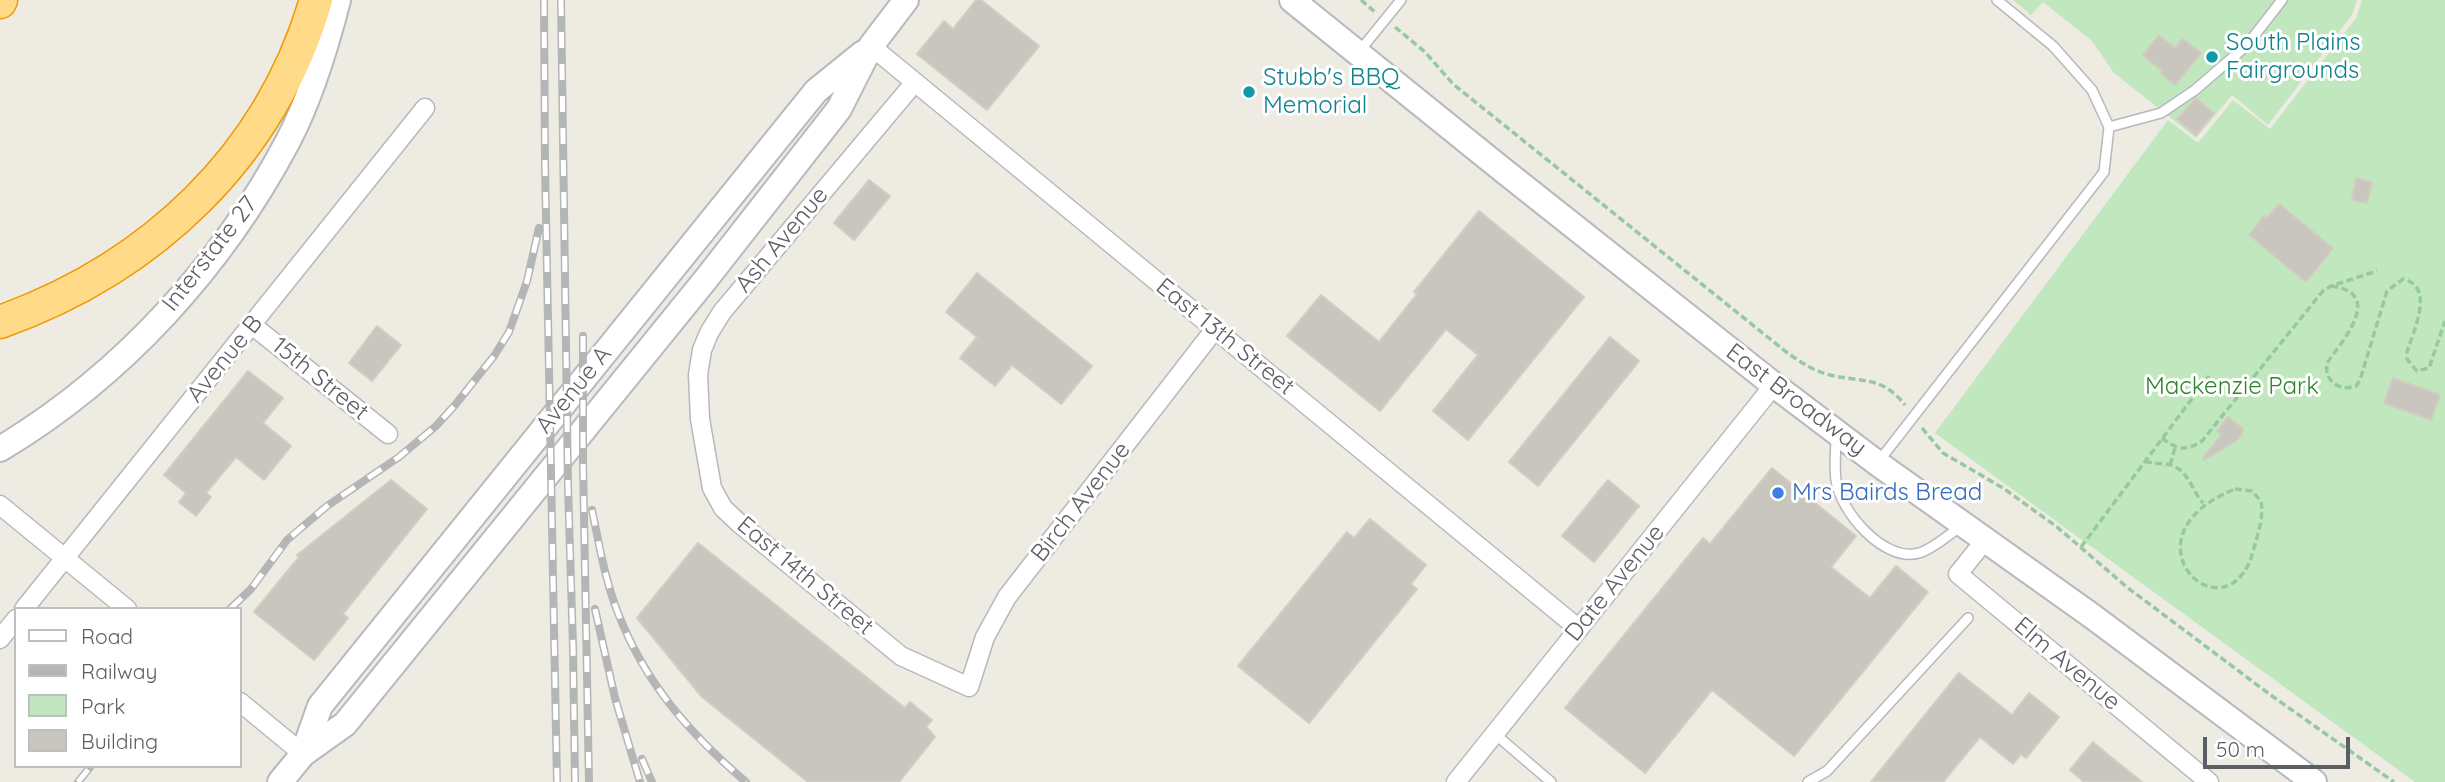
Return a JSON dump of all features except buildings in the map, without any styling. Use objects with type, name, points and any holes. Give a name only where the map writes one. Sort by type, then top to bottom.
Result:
[{"type":"highway","points":[[0,322],[41,307],[93,281],[155,239],[202,196],[222,175],[278,94],[306,33],[316,0]]},
{"type":"main road","name":"Interstate 27","points":[[0,449],[81,394],[119,360],[191,285],[222,246],[265,181],[289,138],[323,52],[338,0]]},
{"type":"main road","name":"Avenue A","points":[[280,782],[303,754],[345,724],[706,279],[839,109],[871,46],[906,0]]},
{"type":"main road","name":"East Broadway","points":[[1292,0],[1877,463],[1986,539],[2314,782]]},
{"type":"main road","name":"Avenue A","points":[[303,754],[320,706],[511,467],[816,91],[871,46]]},
{"type":"street","name":"East 13th Street","points":[[871,46],[1579,629]]},
{"type":"street","name":"Ash Avenue","points":[[700,419],[698,375],[702,350],[722,312],[915,82]]},
{"type":"street","name":"Avenue B","points":[[26,607],[425,108]]},
{"type":"street","name":"15th Street","points":[[252,325],[388,434]]},
{"type":"street","name":"Birch Avenue","points":[[969,687],[985,637],[1007,597],[1215,329]]},
{"type":"street","name":"Date Avenue","points":[[1456,782],[1774,384]]},
{"type":"street","name":"East 14th Street","points":[[700,419],[712,488],[723,508],[901,656],[969,687]]},
{"type":"street","points":[[0,505],[125,607]]},
{"type":"street","name":"Elm Avenue","points":[[1986,539],[1958,574],[2209,782]]},
{"type":"street","points":[[0,639],[14,622]]},
{"type":"street","points":[[242,704],[303,754]]},
{"type":"lane","points":[[1358,54],[1401,0]]},
{"type":"lane","points":[[1877,463],[2104,172],[2109,127],[2092,90],[2061,55],[1997,0]]},
{"type":"lane","points":[[2109,127],[2161,113],[2195,90],[2247,45],[2282,0]]},
{"type":"lane","points":[[1836,431],[1836,482],[1847,508],[1860,527],[1888,550],[1906,555],[1920,553],[1965,524]]},
{"type":"lane","points":[[1808,782],[1827,771],[1968,618]]},
{"type":"lane","points":[[1495,734],[1551,782]]},
{"type":"path","points":[[1360,0],[1409,37],[1453,84],[1799,362],[1828,375],[1864,379],[1887,387],[1897,395],[1943,453],[2003,488],[2057,527],[2127,588],[2272,696],[2394,782]]},
{"type":"path","points":[[2162,438],[2175,448],[2193,447],[2202,441],[2322,292],[2331,286],[2377,271]]},
{"type":"path","points":[[2331,286],[2342,287],[2350,292],[2357,300],[2359,310],[2327,363],[2328,378],[2343,388],[2356,386],[2360,380],[2387,291],[2394,283],[2403,279],[2409,280],[2421,296],[2421,307],[2407,352],[2407,359],[2417,371],[2429,368],[2445,321]]},
{"type":"path","points":[[2081,547],[2209,376]]},
{"type":"path","points":[[2170,465],[2175,448]]},
{"type":"path","points":[[2145,461],[2154,465],[2170,465],[2185,475],[2204,504]]},
{"type":"path","points":[[2244,489],[2252,491],[2261,501],[2262,515],[2250,564],[2240,578],[2226,586],[2210,587],[2203,584],[2189,575],[2181,561],[2183,534],[2204,504],[2231,491],[2244,489]]},
{"type":"green space","name":"South Plains Fairgrounds","points":[[2013,0],[2357,0],[2352,15],[2268,125],[2232,95],[2196,138],[2114,73],[2092,41],[2043,2],[2031,15]]},
{"type":"green space","name":"Mackenzie Park","points":[[2362,0],[2445,0],[2445,782],[2415,782],[1935,433],[2168,120],[2198,143],[2233,100],[2270,129],[2356,18]]},
{"type":"railway","points":[[544,0],[557,782]]},
{"type":"railway","points":[[561,0],[575,782]]},
{"type":"railway","points":[[232,607],[251,589],[287,540],[327,506],[399,457],[436,426],[455,405],[494,356],[509,332],[527,281],[539,228]]},
{"type":"railway","points":[[583,336],[589,782]]},
{"type":"railway","points":[[592,510],[613,600],[642,662],[671,706],[688,726],[746,782]]},
{"type":"railway","points":[[595,609],[615,698],[640,782]]},
{"type":"railway","points":[[642,759],[652,782]]},
{"type":"railway","points":[[78,782],[89,768]]},
{"type":"place","name":"South Plains Fairgrounds","points":[[2212,57]]},
{"type":"place","name":"Stubb's BBQ Memorial","points":[[1249,92]]},
{"type":"place","name":"Mrs Bairds Bread","points":[[1778,493]]}]
